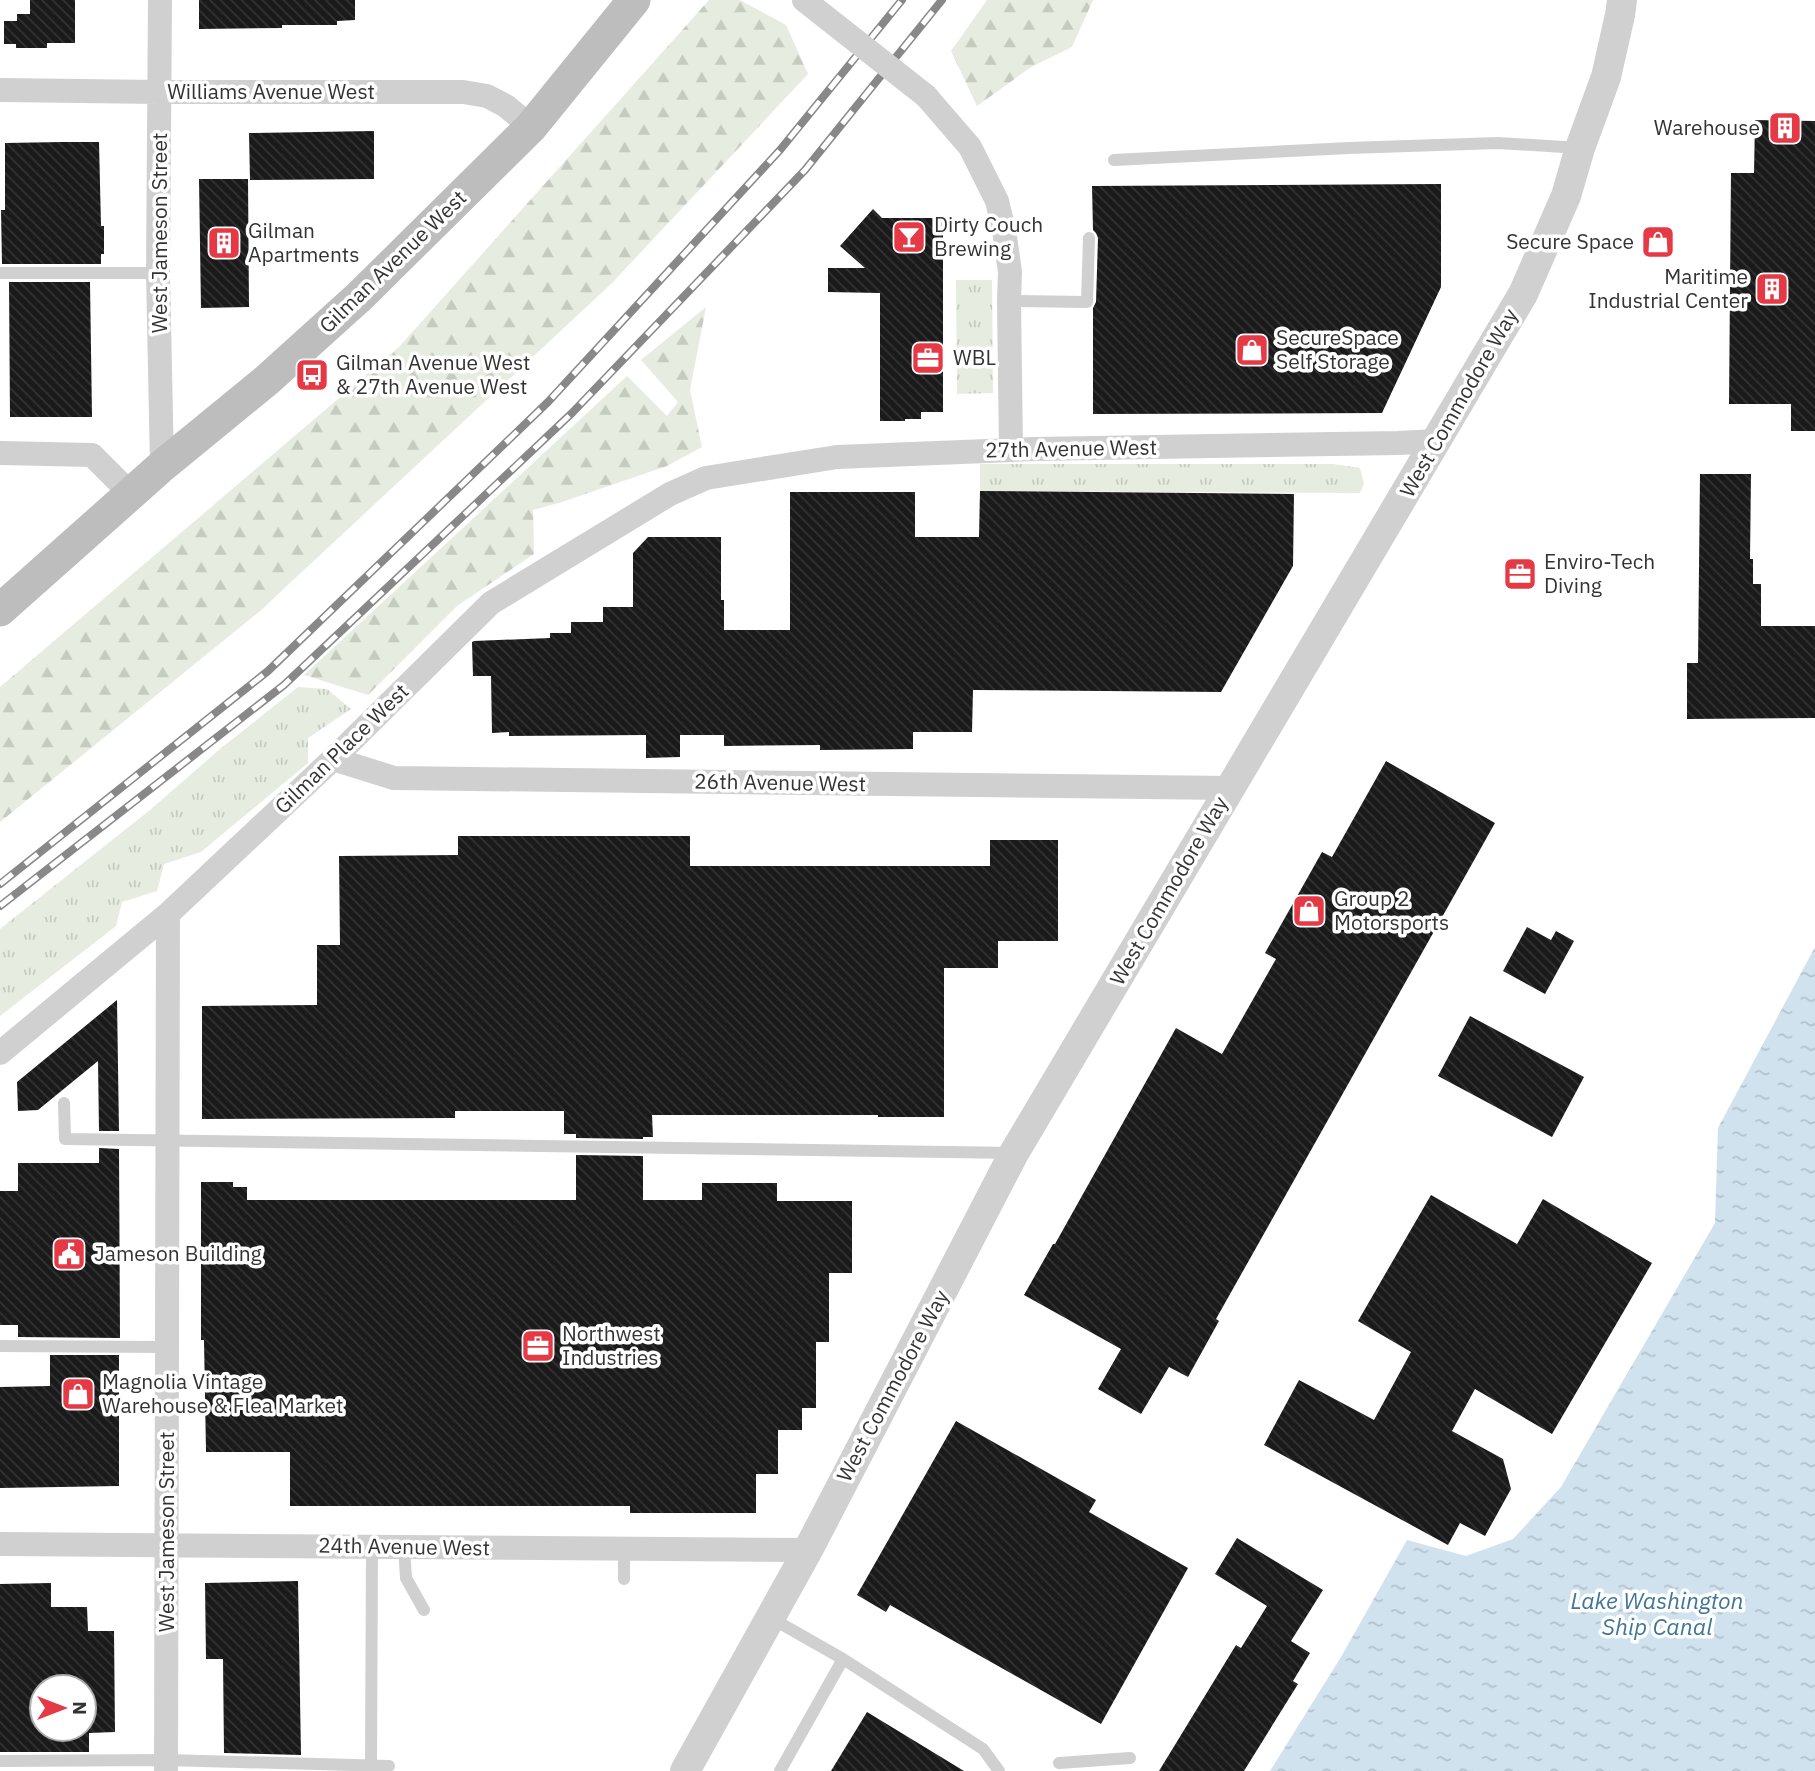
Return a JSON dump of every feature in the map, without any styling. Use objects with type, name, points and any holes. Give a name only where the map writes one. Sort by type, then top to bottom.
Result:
[{"type":"main road","name":"Gilman Avenue West","points":[[0,610],[162,466],[267,380],[360,296],[531,127],[634,0]]},
{"type":"street","name":"West Jameson Street","points":[[160,0],[158,272],[162,466]]},
{"type":"street","points":[[804,0],[926,96],[970,147],[997,201],[1010,272],[1011,450]]},
{"type":"street","name":"West Commodore Way","points":[[685,1771],[808,1550],[1014,1153],[1523,294],[1566,196],[1606,77],[1622,0]]},
{"type":"street","name":"Williams Avenue West","points":[[0,90],[463,92],[487,96],[506,106],[531,127]]},
{"type":"street","name":"27th Avenue West","points":[[706,478],[837,457],[1011,450],[1437,441]]},
{"type":"street","points":[[0,453],[92,455],[131,494]]},
{"type":"street","name":"Gilman Place West","points":[[0,1053],[168,914],[333,759],[491,603],[670,494],[706,478]]},
{"type":"street","name":"26th Avenue West","points":[[333,759],[394,778],[1230,788]]},
{"type":"street","name":"West Jameson Street","points":[[166,1766],[168,914]]},
{"type":"street","name":"24th Avenue West","points":[[0,1544],[808,1550]]},
{"type":"lane","points":[[1114,160],[1484,143],[1580,148]]},
{"type":"lane","points":[[1009,301],[1087,302],[1089,238]]},
{"type":"lane","points":[[0,273],[158,272]]},
{"type":"lane","points":[[64,1103],[65,1139],[1014,1153]]},
{"type":"lane","points":[[0,1346],[167,1347]]},
{"type":"lane","points":[[371,1765],[372,1547]]},
{"type":"lane","points":[[404,1547],[406,1578],[424,1610]]},
{"type":"lane","points":[[624,1549],[624,1579]]},
{"type":"lane","points":[[771,1618],[843,1660],[983,1749],[999,1771]]},
{"type":"lane","points":[[780,1771],[843,1660]]},
{"type":"lane","points":[[1059,1763],[1130,1758]]},
{"type":"lane","points":[[0,1761],[166,1766],[389,1766]]},
{"type":"green space","points":[[709,0],[740,0],[786,25],[808,74],[611,284],[260,611],[0,822],[0,687],[399,347]]},
{"type":"green space","points":[[987,0],[1093,0],[1072,47],[1031,67],[977,106],[951,51]]},
{"type":"green space","points":[[956,280],[992,280],[993,393],[957,394]]},
{"type":"green space","points":[[706,307],[690,390],[702,447],[667,466],[533,510],[534,554],[457,606],[368,695],[304,675],[627,376],[667,416],[678,402],[641,360]]},
{"type":"green space","points":[[980,464],[1333,464],[1360,468],[1364,484],[1360,493],[980,491]]},
{"type":"green space","points":[[298,687],[327,689],[351,709],[308,738],[308,763],[201,852],[164,864],[157,891],[122,902],[116,926],[0,1016],[0,929],[150,810],[220,749]]},
{"type":"water","name":"Lake Washington Ship Canal","points":[[1815,947],[1815,1771],[1270,1771],[1341,1657],[1407,1540],[1466,1556],[1513,1539],[1561,1487],[1715,1223],[1718,1128]]},
{"type":"building","points":[[30,0],[75,0],[75,43],[47,43],[47,48],[16,48],[16,44],[4,44],[4,21],[17,21],[17,14],[30,14]]},
{"type":"building","points":[[199,0],[355,0],[355,20],[337,21],[337,25],[199,29]]},
{"type":"building","name":"Maritime Industrial Center","points":[[1755,120],[1815,121],[1815,431],[1791,431],[1791,404],[1729,404],[1731,173],[1754,173]]},
{"type":"building","points":[[374,131],[374,179],[250,180],[249,133]]},
{"type":"building","points":[[99,142],[101,226],[104,226],[104,254],[101,254],[101,264],[2,264],[1,210],[5,210],[5,143]]},
{"type":"building","name":"Gilman Apartments","points":[[199,179],[248,179],[249,307],[201,308]]},
{"type":"building","name":"SecureSpace Self Storage","points":[[1441,184],[1441,287],[1382,413],[1093,414],[1093,308],[1096,302],[1098,238],[1093,230],[1092,186]]},
{"type":"building","points":[[873,209],[882,218],[943,218],[943,412],[921,412],[921,419],[880,421],[880,293],[828,292],[828,268],[865,268],[840,246]]},
{"type":"building","points":[[9,282],[90,282],[92,417],[10,417]]},
{"type":"building","points":[[1700,474],[1751,474],[1750,559],[1753,559],[1753,584],[1761,584],[1761,626],[1815,626],[1815,718],[1687,719],[1687,663],[1698,663]]},
{"type":"building","points":[[980,491],[1294,494],[1293,566],[1221,692],[973,690],[972,732],[913,732],[913,749],[820,750],[820,745],[724,746],[724,735],[680,735],[680,757],[646,758],[646,735],[509,736],[509,732],[492,733],[491,676],[473,676],[472,642],[550,638],[550,633],[571,633],[571,622],[603,622],[603,607],[633,607],[633,553],[648,537],[721,537],[724,630],[790,630],[790,492],[915,492],[915,537],[979,537]]},
{"type":"building","points":[[1386,761],[1495,823],[1216,1319],[1219,1321],[1188,1377],[1169,1367],[1141,1414],[1098,1389],[1121,1349],[1024,1295],[1176,1028],[1222,1054],[1276,959],[1265,953],[1322,852],[1332,857]]},
{"type":"building","points":[[458,836],[690,836],[690,866],[990,866],[990,840],[1058,840],[1058,941],[998,941],[998,968],[944,968],[944,1117],[652,1115],[653,1137],[643,1139],[576,1138],[576,1134],[564,1134],[564,1111],[455,1111],[455,1118],[202,1119],[202,1006],[317,1005],[317,945],[340,945],[339,856],[458,855]]},
{"type":"building","points":[[1527,927],[1551,940],[1556,931],[1574,941],[1545,994],[1503,971]]},
{"type":"building","points":[[117,1000],[119,1131],[99,1131],[98,1061],[38,1110],[18,1111],[17,1082]]},
{"type":"building","points":[[1470,1016],[1584,1077],[1552,1137],[1438,1076]]},
{"type":"building","name":"Jameson Building","points":[[99,1148],[119,1149],[120,1338],[18,1337],[18,1325],[0,1325],[0,1191],[18,1191],[18,1163],[99,1163]]},
{"type":"building","name":"Northwest Industries","points":[[576,1155],[643,1156],[643,1200],[702,1200],[702,1183],[777,1183],[777,1201],[852,1201],[852,1273],[829,1273],[829,1342],[816,1342],[816,1408],[802,1408],[802,1430],[778,1430],[778,1474],[756,1474],[756,1513],[630,1513],[630,1506],[290,1506],[290,1452],[206,1452],[204,1340],[201,1340],[201,1182],[233,1182],[233,1187],[247,1187],[247,1200],[576,1200]]},
{"type":"building","points":[[1431,1195],[1517,1244],[1543,1199],[1652,1263],[1552,1434],[1475,1389],[1452,1431],[1503,1459],[1511,1489],[1485,1536],[1460,1523],[1448,1545],[1264,1445],[1299,1380],[1374,1420],[1411,1352],[1358,1321]]},
{"type":"building","points":[[50,1355],[119,1355],[119,1486],[0,1488],[0,1387],[50,1386]]},
{"type":"building","points":[[956,1421],[1096,1500],[1089,1512],[1188,1568],[1101,1724],[890,1605],[886,1612],[857,1595]]},
{"type":"building","points":[[1237,1538],[1323,1590],[1291,1641],[1310,1653],[1293,1681],[1298,1684],[1244,1771],[1159,1771],[1236,1645],[1241,1648],[1267,1606],[1215,1574]]},
{"type":"building","points":[[298,1581],[301,1755],[224,1753],[223,1659],[206,1659],[205,1583]]},
{"type":"building","points":[[51,1583],[51,1607],[87,1607],[88,1631],[114,1631],[115,1732],[98,1733],[98,1673],[28,1673],[28,1743],[89,1743],[89,1752],[0,1752],[0,1584]]},
{"type":"building","points":[[867,1712],[964,1771],[831,1771]]},
{"type":"railway","points":[[0,884],[268,671],[548,402],[780,150],[902,0]]},
{"type":"railway","points":[[0,906],[284,685],[572,413],[805,170],[942,0]]},
{"type":"place","name":"Warehouse","points":[[1785,128]]},
{"type":"place","name":"Dirty Couch Brewing","points":[[909,237]]},
{"type":"place","name":"Secure Space","points":[[1658,242]]},
{"type":"place","name":"Gilman Apartments","points":[[224,243]]},
{"type":"place","name":"Maritime Industrial Center","points":[[1772,289]]},
{"type":"place","name":"SecureSpace Self Storage","points":[[1252,350]]},
{"type":"place","name":"WBL","points":[[928,358]]},
{"type":"place","name":"Gilman Avenue West & 27th Avenue West","points":[[312,375]]},
{"type":"place","name":"Enviro-Tech Diving","points":[[1520,574]]},
{"type":"place","name":"Group 2 Motorsports","points":[[1309,911]]},
{"type":"place","name":"Jameson Building","points":[[69,1254]]},
{"type":"place","name":"Northwest Industries","points":[[538,1346]]},
{"type":"place","name":"Magnolia Vintage Warehouse & Flea Market","points":[[78,1394]]}]
